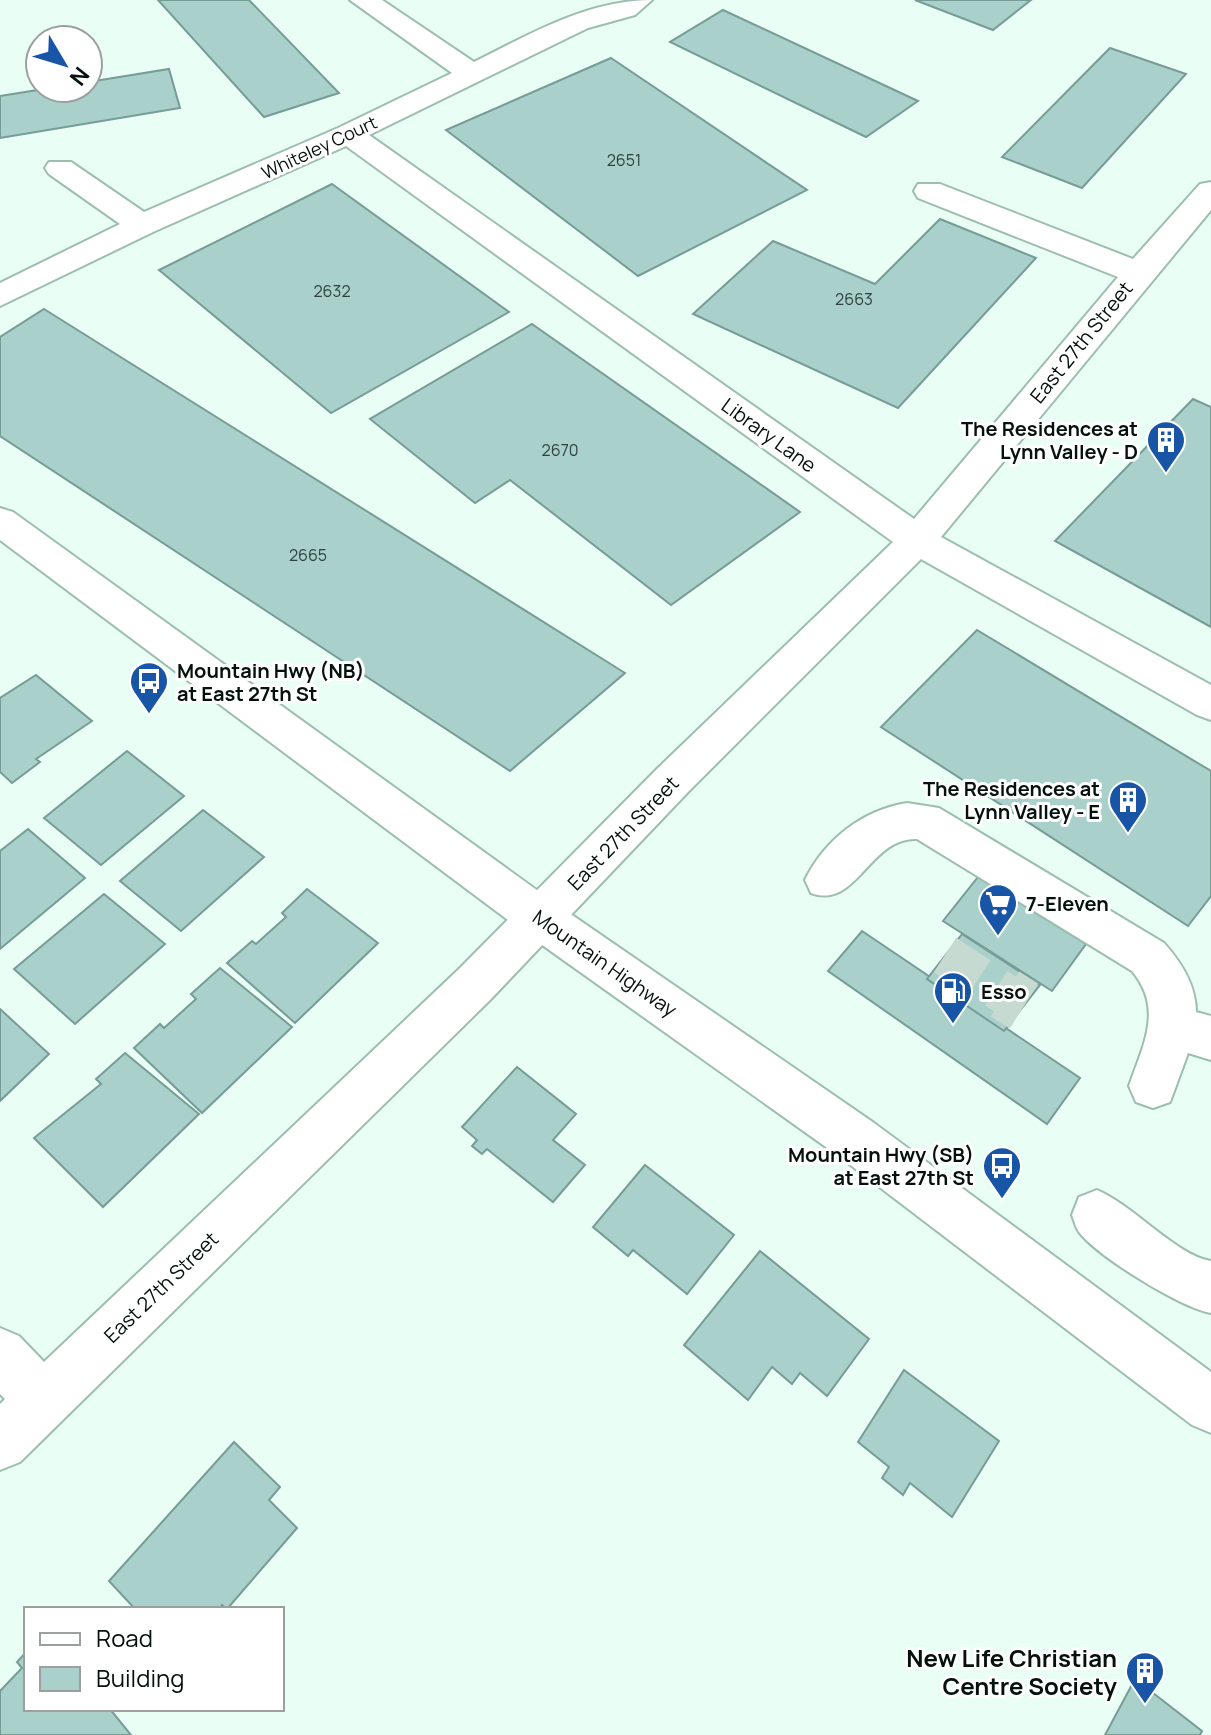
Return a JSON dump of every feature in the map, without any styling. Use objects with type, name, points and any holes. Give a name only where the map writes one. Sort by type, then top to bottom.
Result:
[{"type":"street","points":[[364,0],[471,73]]},
{"type":"street","name":"Whiteley Court","points":[[4,288],[348,134],[578,22],[625,9],[638,0]]},
{"type":"street","name":"Library Lane","points":[[348,134],[917,540],[1211,704]]},
{"type":"street","points":[[60,168],[142,225]]},
{"type":"street","points":[[929,191],[1138,273]]},
{"type":"street","name":"East 27th Street","points":[[0,1442],[342,1114],[540,918],[673,780],[829,632],[917,540],[1138,273],[1210,195]]},
{"type":"street","name":"Mountain Highway","points":[[0,521],[540,918],[857,1140],[1211,1406]]},
{"type":"street","points":[[827,880],[854,848],[883,825],[901,818],[924,821],[1148,957],[1165,974],[1192,1032],[1153,1086]]},
{"type":"street","points":[[1097,1215],[1184,1276],[1205,1288],[1211,1287]]},
{"type":"street","points":[[0,1355],[43,1400]]},
{"type":"building","points":[[158,0],[249,0],[339,93],[264,117]]},
{"type":"building","points":[[915,0],[1031,0],[993,30]]},
{"type":"building","points":[[723,10],[918,101],[866,137],[670,42]]},
{"type":"building","points":[[1110,48],[1186,74],[1082,188],[1002,157]]},
{"type":"building","points":[[611,58],[807,190],[638,276],[446,130]]},
{"type":"building","points":[[169,69],[180,108],[0,138],[0,96],[24,92],[24,104],[104,104],[104,79]]},
{"type":"building","points":[[332,184],[509,312],[331,413],[159,270]]},
{"type":"building","points":[[940,219],[1036,258],[898,408],[693,314],[773,241],[875,284]]},
{"type":"building","points":[[44,309],[625,673],[510,771],[0,436],[0,337]]},
{"type":"building","points":[[532,324],[800,512],[671,605],[510,480],[475,503],[370,419]]},
{"type":"building","name":"The Residences at Lynn Valley - D","points":[[1193,399],[1211,407],[1211,627],[1055,541]]},
{"type":"building","name":"The Residences at Lynn Valley - E","points":[[977,630],[1211,771],[1211,896],[1188,926],[881,727]]},
{"type":"building","points":[[36,675],[92,721],[36,759],[40,762],[12,783],[0,772],[0,698]]},
{"type":"building","points":[[127,751],[184,796],[101,865],[44,818]]},
{"type":"building","points":[[203,810],[264,857],[181,931],[120,881]]},
{"type":"building","points":[[28,829],[85,878],[0,949],[0,851]]},
{"type":"building","points":[[978,877],[1086,944],[1052,991],[943,921]]},
{"type":"building","points":[[307,889],[378,943],[295,1023],[227,963],[252,941],[256,944],[286,917],[282,913]]},
{"type":"building","points":[[104,894],[165,944],[75,1024],[14,969]]},
{"type":"building","name":"Esso","points":[[862,931],[1080,1078],[1047,1124],[828,971]]},
{"type":"building","points":[[962,934],[1040,985],[1004,1031],[927,979]]},
{"type":"building","points":[[220,968],[292,1027],[202,1113],[134,1048],[160,1024],[164,1028],[196,999],[191,994]]},
{"type":"building","points":[[0,1009],[49,1054],[0,1101]]},
{"type":"building","points":[[125,1053],[199,1114],[103,1207],[34,1138],[101,1084],[96,1079]]},
{"type":"building","points":[[517,1067],[576,1114],[553,1140],[585,1165],[553,1202],[487,1149],[482,1154],[472,1146],[477,1140],[462,1127]]},
{"type":"building","points":[[645,1165],[734,1235],[687,1294],[633,1250],[628,1256],[593,1227]]},
{"type":"building","points":[[760,1251],[869,1339],[827,1396],[800,1373],[792,1384],[772,1367],[748,1400],[684,1345]]},
{"type":"building","points":[[904,1370],[999,1441],[952,1517],[910,1483],[903,1495],[882,1478],[889,1467],[858,1442]]},
{"type":"building","points":[[234,1442],[280,1487],[269,1500],[297,1528],[229,1607],[133,1607],[109,1581]]},
{"type":"building","points":[[24,1654],[24,1711],[112,1711],[131,1735],[0,1735],[0,1691],[22,1668],[17,1662]]},
{"type":"building","name":"New Life Christian Centre Society","points":[[1135,1679],[1202,1731],[1200,1735],[1105,1735]]},
{"type":"tunnel","points":[[945,955],[1008,996]]},
{"type":"tunnel","points":[[1005,994],[1024,1006]]},
{"type":"place","name":"The Residences at Lynn Valley - D","points":[[1166,474]]},
{"type":"place","name":"Mountain Hwy (NB) at East 27th St","points":[[149,715]]},
{"type":"place","name":"The Residences at Lynn Valley - E","points":[[1128,834]]},
{"type":"place","name":"7-Eleven","points":[[998,937]]},
{"type":"place","name":"Esso","points":[[953,1025]]},
{"type":"place","name":"Mountain Hwy (SB) at East 27th St","points":[[1002,1200]]},
{"type":"place","name":"New Life Christian Centre Society","points":[[1145,1705]]}]
